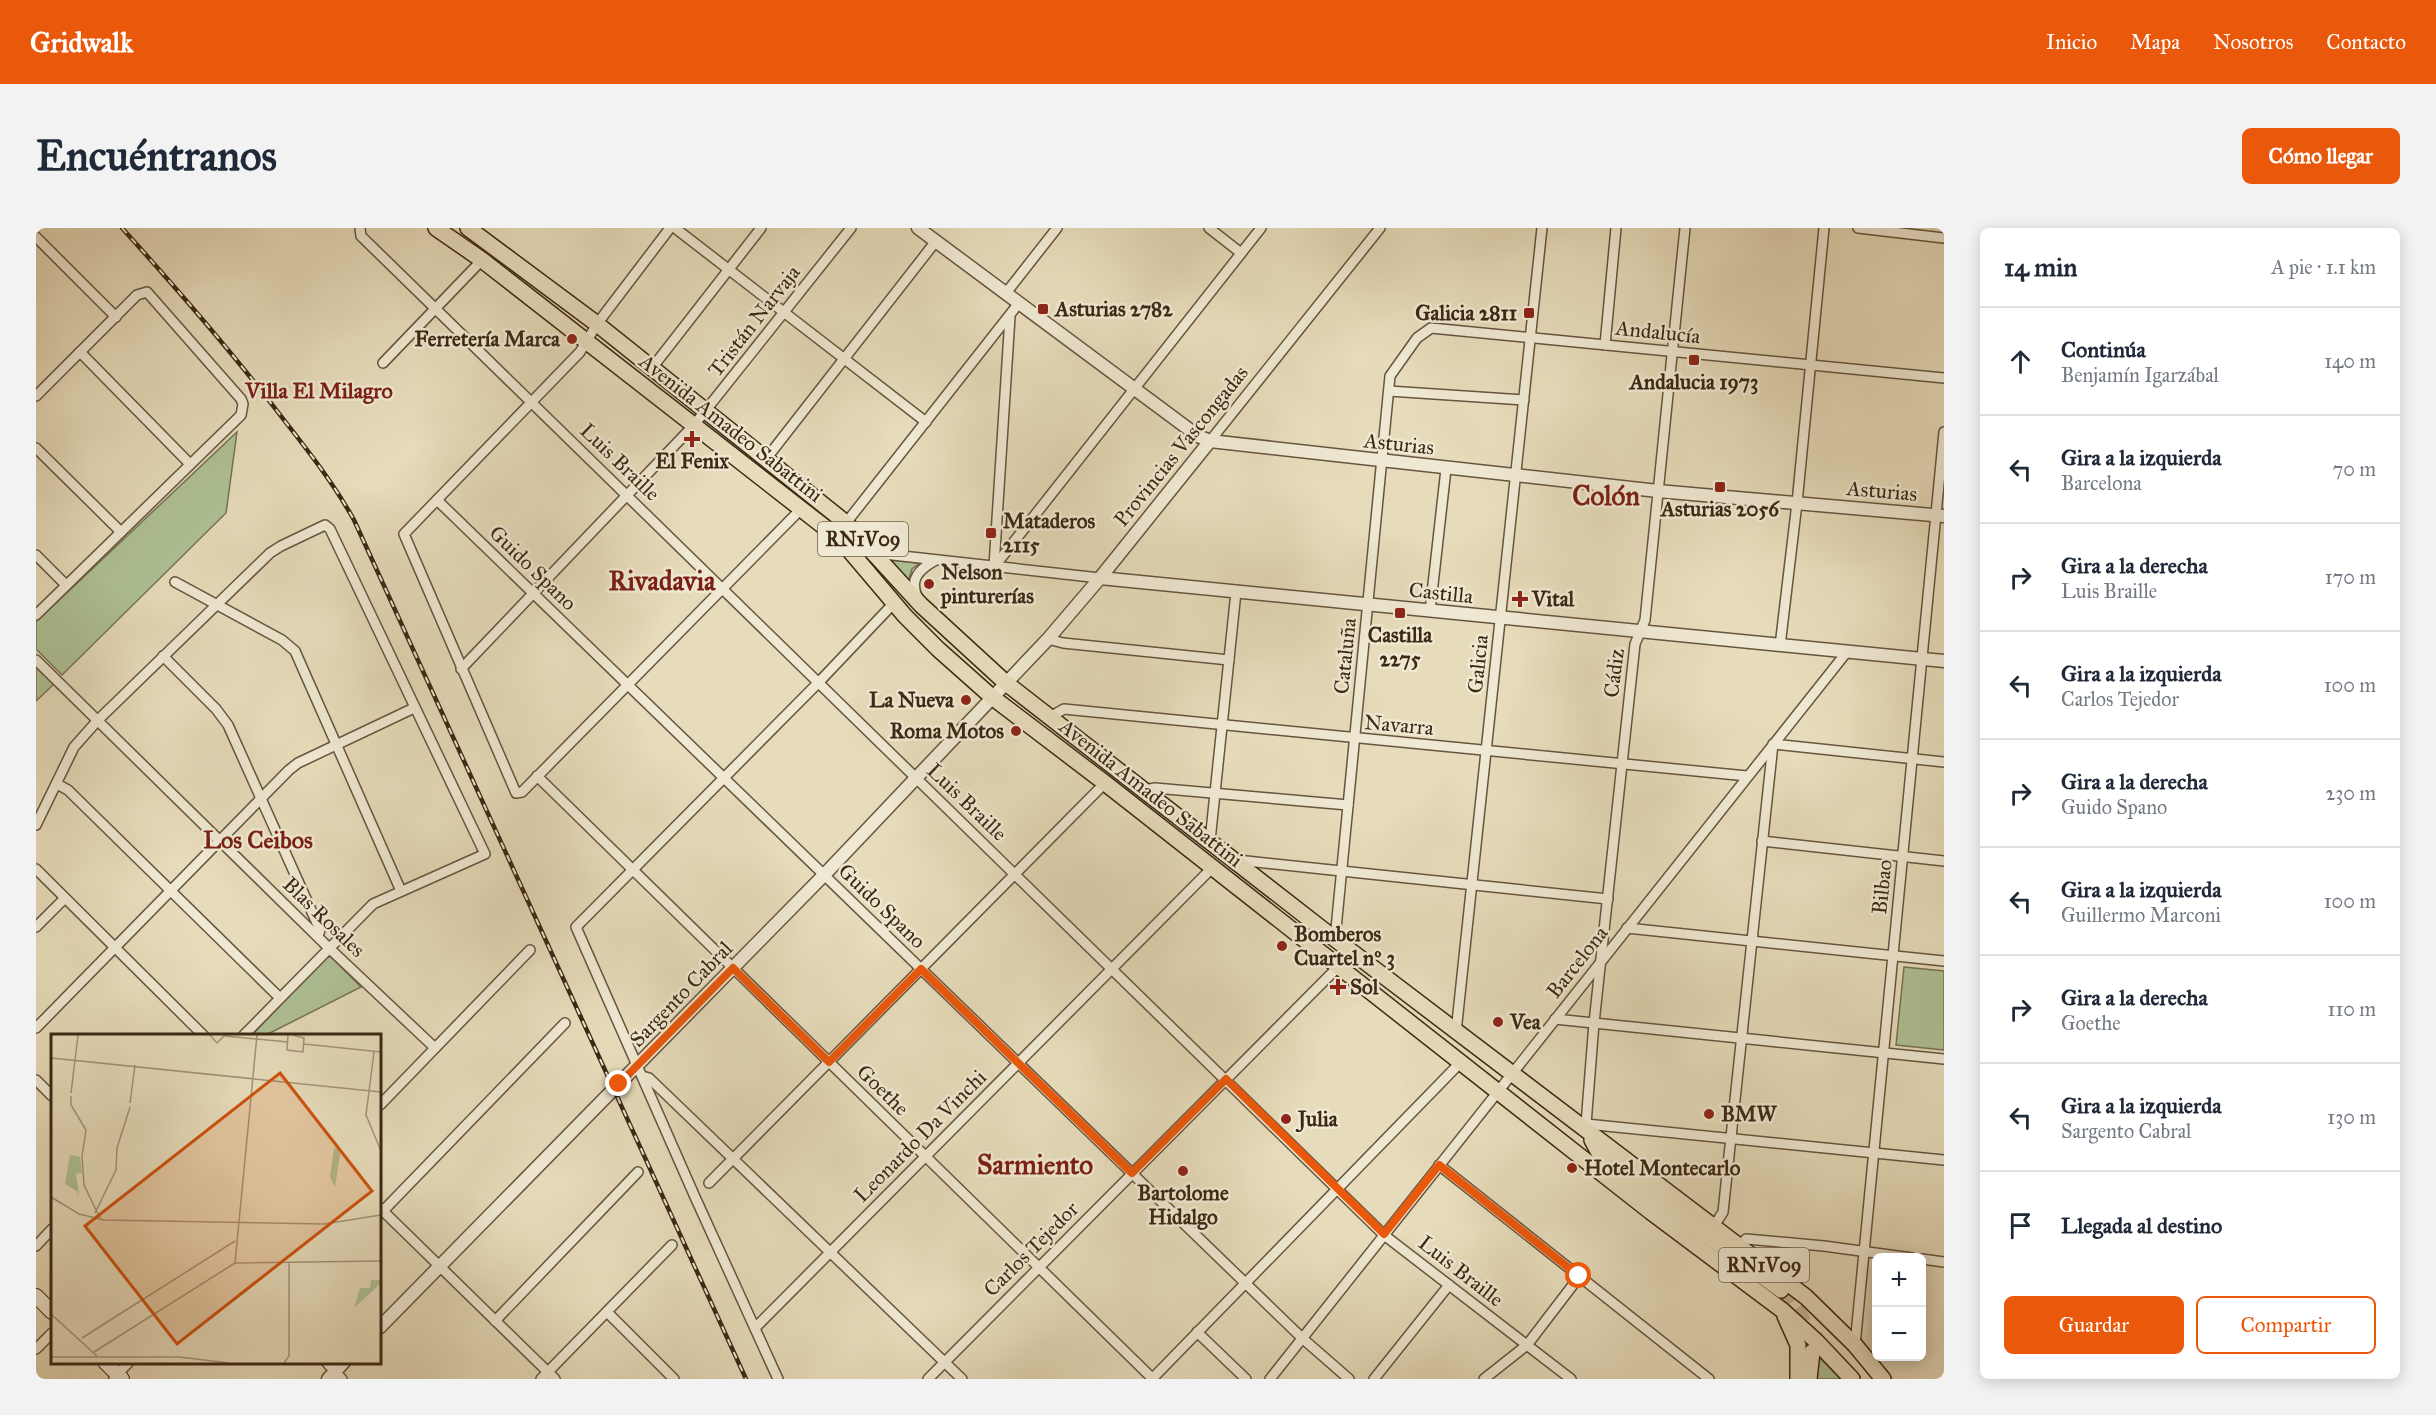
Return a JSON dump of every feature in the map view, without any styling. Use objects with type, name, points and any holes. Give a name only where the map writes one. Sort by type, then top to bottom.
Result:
[{"type":"main road","name":"Avenida Amadeo Sabattini","points":[[436,228],[482,260],[844,544],[893,604],[938,649],[992,697],[1105,783],[1497,1093],[1782,1310],[1852,1379]]},
{"type":"main road","name":"Avenida Amadeo Sabattini","points":[[472,230],[597,324],[846,524],[921,605],[1006,683],[1335,939],[1740,1245],[1806,1298],[1855,1345],[1883,1379]]},
{"type":"main road","points":[[1586,1129],[1599,1153],[1611,1165],[1782,1291]]},
{"type":"main road","points":[[36,1296],[51,1311]]},
{"type":"main road","points":[[1782,1310],[1798,1345],[1798,1379]]},
{"type":"main road","points":[[1809,1379],[1812,1352]]},
{"type":"main road","points":[[106,1364],[117,1378]]},
{"type":"street","name":"Luis Braille","points":[[360,228],[361,236],[1384,1234],[1571,1379]]},
{"type":"street","points":[[801,509],[522,792],[516,793],[404,534],[587,343],[597,324],[672,228],[926,422]]},
{"type":"street","points":[[652,368],[761,228]]},
{"type":"street","name":"Tristán Narvaja","points":[[461,669],[694,425],[850,228]]},
{"type":"street","name":"Asturias","points":[[918,228],[1198,436],[1210,441],[1658,491],[1940,516]]},
{"type":"street","points":[[1006,293],[1057,228]]},
{"type":"street","points":[[1209,228],[1242,253]]},
{"type":"street","points":[[994,567],[1261,228]]},
{"type":"street","name":"Provincias Vascongadas","points":[[1006,683],[1048,639],[1100,578],[1380,228]]},
{"type":"street","name":"Galicia","points":[[1456,1032],[1542,228]]},
{"type":"street","points":[[1605,345],[1616,228]]},
{"type":"street","name":"Cádiz","points":[[1586,1129],[1594,1023],[1635,644],[1645,620],[1685,228]]},
{"type":"street","points":[[1780,646],[1797,503],[1824,228]]},
{"type":"street","points":[[1858,228],[1944,238]]},
{"type":"street","points":[[36,237],[116,317]]},
{"type":"street","points":[[766,459],[936,241]]},
{"type":"street","points":[[383,363],[482,260]]},
{"type":"street","points":[[36,396],[137,295],[147,292],[243,404],[242,415],[36,615]]},
{"type":"street","points":[[846,524],[1019,303]]},
{"type":"street","points":[[994,567],[1010,317]]},
{"type":"street","name":"Andalucía","points":[[1390,376],[1417,338],[1431,328],[1944,378]]},
{"type":"street","points":[[80,352],[190,464]]},
{"type":"street","name":"Cataluña","points":[[1335,939],[1390,376]]},
{"type":"street","points":[[1389,391],[1524,400]]},
{"type":"street","name":"Bilbao","points":[[1855,1345],[1922,660],[1940,516],[1944,432]]},
{"type":"street","points":[[36,448],[121,532]]},
{"type":"street","points":[[1430,611],[1446,469]]},
{"type":"street","name":"Guido Spano","points":[[437,500],[1302,1338],[1349,1379]]},
{"type":"street","points":[[36,825],[74,747],[98,720],[217,604],[281,546],[325,525],[330,529],[484,854],[373,904],[244,1034]]},
{"type":"street","name":"Castilla","points":[[875,553],[1236,592],[1944,661]]},
{"type":"street","points":[[36,555],[66,585]]},
{"type":"street","points":[[921,605],[914,590],[915,578],[924,567],[934,561]]},
{"type":"street","points":[[175,582],[289,645],[295,651],[401,891]]},
{"type":"street","points":[[1210,841],[1236,592]]},
{"type":"street","points":[[778,1379],[576,927],[819,682],[893,604]]},
{"type":"street","points":[[1048,639],[1229,660]]},
{"type":"street","name":"Barcelona","points":[[1270,1379],[1846,653]]},
{"type":"street","points":[[164,656],[223,717],[262,798],[320,930],[318,936]]},
{"type":"street","name":"Blas Rosales","points":[[36,660],[329,948],[435,1048]]},
{"type":"street","name":"Sargento Cabral","points":[[381,1326],[640,1071],[733,968],[1006,683]]},
{"type":"street","points":[[36,1028],[298,763],[414,708]]},
{"type":"street","name":"Navarra","points":[[1050,717],[1064,709],[1748,776]]},
{"type":"street","points":[[1714,1226],[1723,1212],[1732,1139],[1773,744],[1944,762]]},
{"type":"street","name":"Goethe","points":[[537,776],[1152,1379]]},
{"type":"street","points":[[709,1183],[1105,783]]},
{"type":"street","points":[[57,784],[68,790],[170,893],[280,998]]},
{"type":"street","points":[[1145,790],[1155,788],[1348,805]]},
{"type":"street","points":[[1762,841],[1944,861]]},
{"type":"street","points":[[1233,859],[1608,898]]},
{"type":"street","name":"Leonardo Da Vinchi","points":[[755,1328],[1212,868]]},
{"type":"street","points":[[36,869],[203,1034]]},
{"type":"street","points":[[36,927],[65,898]]},
{"type":"street","points":[[1627,928],[1944,961]]},
{"type":"street","points":[[383,1094],[435,1048],[530,950]]},
{"type":"street","name":"Carlos Tejedor","points":[[928,1379],[1338,966]]},
{"type":"street","points":[[1555,1019],[1944,1059]]},
{"type":"street","points":[[555,1379],[544,1375],[495,1321],[381,1209],[565,1023]]},
{"type":"street","points":[[1152,1379],[1460,1063]]},
{"type":"street","points":[[640,1071],[649,1077],[962,1379]]},
{"type":"street","points":[[36,1080],[51,1095]]},
{"type":"street","points":[[1586,1129],[1732,1139],[1944,1160]]},
{"type":"street","points":[[1439,1165],[1709,1379]]},
{"type":"street","points":[[495,1321],[638,1172]]},
{"type":"street","points":[[36,1246],[51,1230]]},
{"type":"street","points":[[1740,1245],[1746,1239],[1880,1253]]},
{"type":"street","points":[[544,1375],[672,1245]]},
{"type":"street","points":[[1926,1260],[1944,1262]]},
{"type":"street","points":[[1484,1379],[1527,1345],[1579,1276]]},
{"type":"street","points":[[1374,1379],[1449,1285]]},
{"type":"street","points":[[607,1312],[674,1379]]},
{"type":"street","points":[[1197,1332],[1246,1379]]},
{"type":"street","points":[[36,1349],[51,1334]]},
{"type":"street","points":[[117,1378],[128,1364]]},
{"type":"street","points":[[327,1364],[335,1377],[343,1364]]},
{"type":"green space","points":[[237,432],[226,513],[62,675],[36,649],[36,622]]},
{"type":"green space","points":[[888,560],[920,563],[912,569],[908,582]]},
{"type":"green space","points":[[36,666],[54,684],[36,701]]},
{"type":"green space","points":[[326,957],[331,957],[361,987],[268,1034],[253,1034]]},
{"type":"green space","points":[[1904,967],[1944,971],[1944,1050],[1896,1045]]},
{"type":"green space","points":[[1819,1357],[1841,1379],[1816,1379]]},
{"type":"tunnel","points":[[1782,1291],[1801,1316],[1811,1337]]},
{"type":"railway","points":[[122,228],[205,322],[265,395],[321,468],[354,520],[746,1379]]},
{"type":"place","name":"Asturias 2782","points":[[1043,309]]},
{"type":"place","name":"Galicia 2811","points":[[1529,313]]},
{"type":"place","name":"Ferretería Marca","points":[[572,339]]},
{"type":"place","name":"Andalucia 1973","points":[[1694,360]]},
{"type":"place","name":"El Fenix","points":[[692,439]]},
{"type":"place","name":"Asturias 2056","points":[[1720,487]]},
{"type":"place","name":"Mataderos 2115","points":[[991,533]]},
{"type":"place","name":"Nelson pinturerías","points":[[929,584]]},
{"type":"place","name":"Vital","points":[[1520,599]]},
{"type":"place","name":"Castilla 2275","points":[[1400,613]]},
{"type":"place","name":"La Nueva","points":[[966,700]]},
{"type":"place","name":"Roma Motos","points":[[1016,731]]},
{"type":"place","name":"Bomberos Cuartel nº 3","points":[[1282,946]]},
{"type":"place","name":"Sol","points":[[1338,987]]},
{"type":"place","name":"Vea","points":[[1498,1022]]},
{"type":"place","name":"BMW","points":[[1709,1114]]},
{"type":"place","name":"Julia","points":[[1286,1119]]},
{"type":"place","name":"Hotel Montecarlo","points":[[1572,1168]]},
{"type":"place","name":"Bartolome Hidalgo","points":[[1183,1171]]},
{"type":"district","name":"Villa El Milagro","points":[[319,390]]},
{"type":"district","name":"Colón","points":[[1606,495]]},
{"type":"district","name":"Rivadavia","points":[[662,580]]},
{"type":"district","name":"Los Ceibos","points":[[258,840]]},
{"type":"district","name":"Sarmiento","points":[[1035,1164]]},
{"type":"route","points":[[619,1084],[733,968],[829,1062],[921,969],[1132,1173],[1226,1079],[1384,1234],[1439,1165],[1579,1276]]}]
